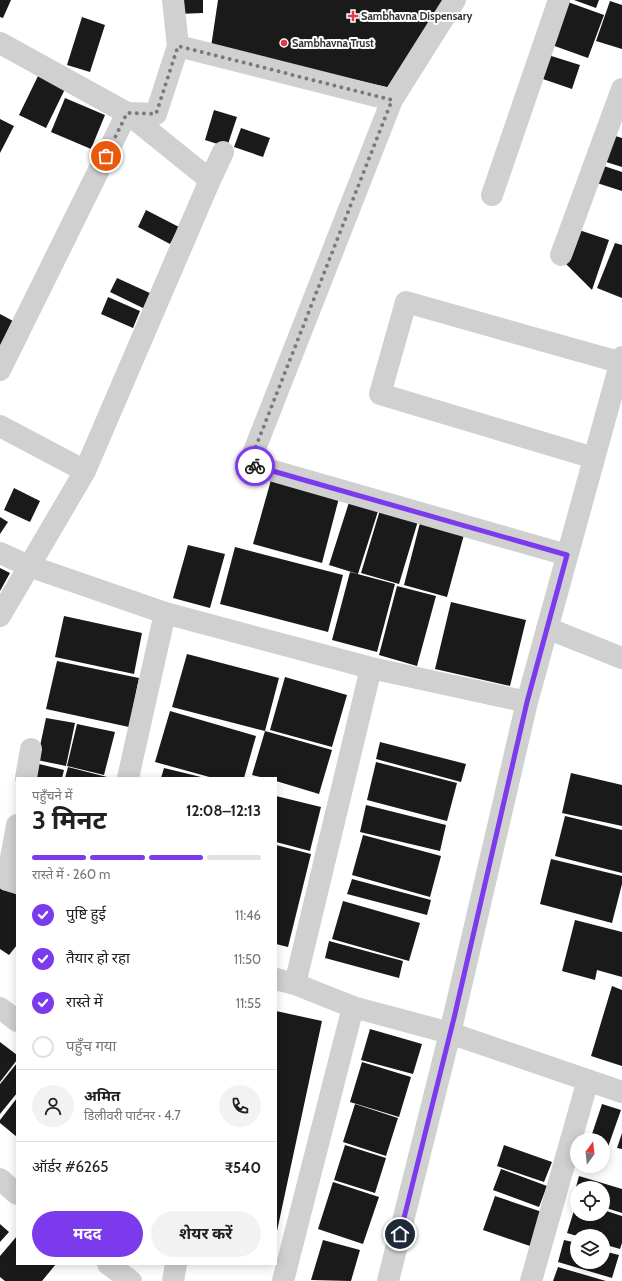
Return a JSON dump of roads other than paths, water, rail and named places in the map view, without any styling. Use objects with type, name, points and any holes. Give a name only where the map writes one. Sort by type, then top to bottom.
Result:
[{"type":"street","points":[[127,113],[156,114],[178,46],[173,0]]},
{"type":"street","points":[[455,0],[392,100],[249,464],[567,555]]},
{"type":"street","points":[[492,195],[559,0]]},
{"type":"street","points":[[0,43],[127,113],[210,180]]},
{"type":"street","points":[[178,46],[392,100]]},
{"type":"street","points":[[562,255],[622,89]]},
{"type":"street","points":[[0,370],[127,113]]},
{"type":"street","points":[[0,616],[85,471],[210,180],[224,152]]},
{"type":"street","points":[[388,1281],[450,1033],[527,702],[621,360],[406,302],[380,394],[594,458]]},
{"type":"street","points":[[0,426],[85,471]]},
{"type":"street","points":[[0,554],[29,566],[165,613],[371,668],[527,702]]},
{"type":"street","points":[[128,777],[165,613]]},
{"type":"street","points":[[547,628],[622,658]]},
{"type":"street","points":[[371,668],[286,981],[353,1007],[450,1033],[622,1092]]},
{"type":"street","points":[[26,777],[31,749]]},
{"type":"street","points":[[16,830],[7,880],[16,884]]},
{"type":"street","points":[[283,1281],[353,1007]]},
{"type":"street","points":[[0,1008],[16,1020]]},
{"type":"street","points":[[531,1281],[588,1080]]},
{"type":"street","points":[[0,1179],[16,1193]]},
{"type":"street","points":[[109,1265],[131,1281]]},
{"type":"street","points":[[173,1281],[176,1265]]},
{"type":"place","name":"Sambhavna Dispensary","points":[[353,16]]},
{"type":"place","name":"Sambhavna Trust","points":[[284,43]]}]
